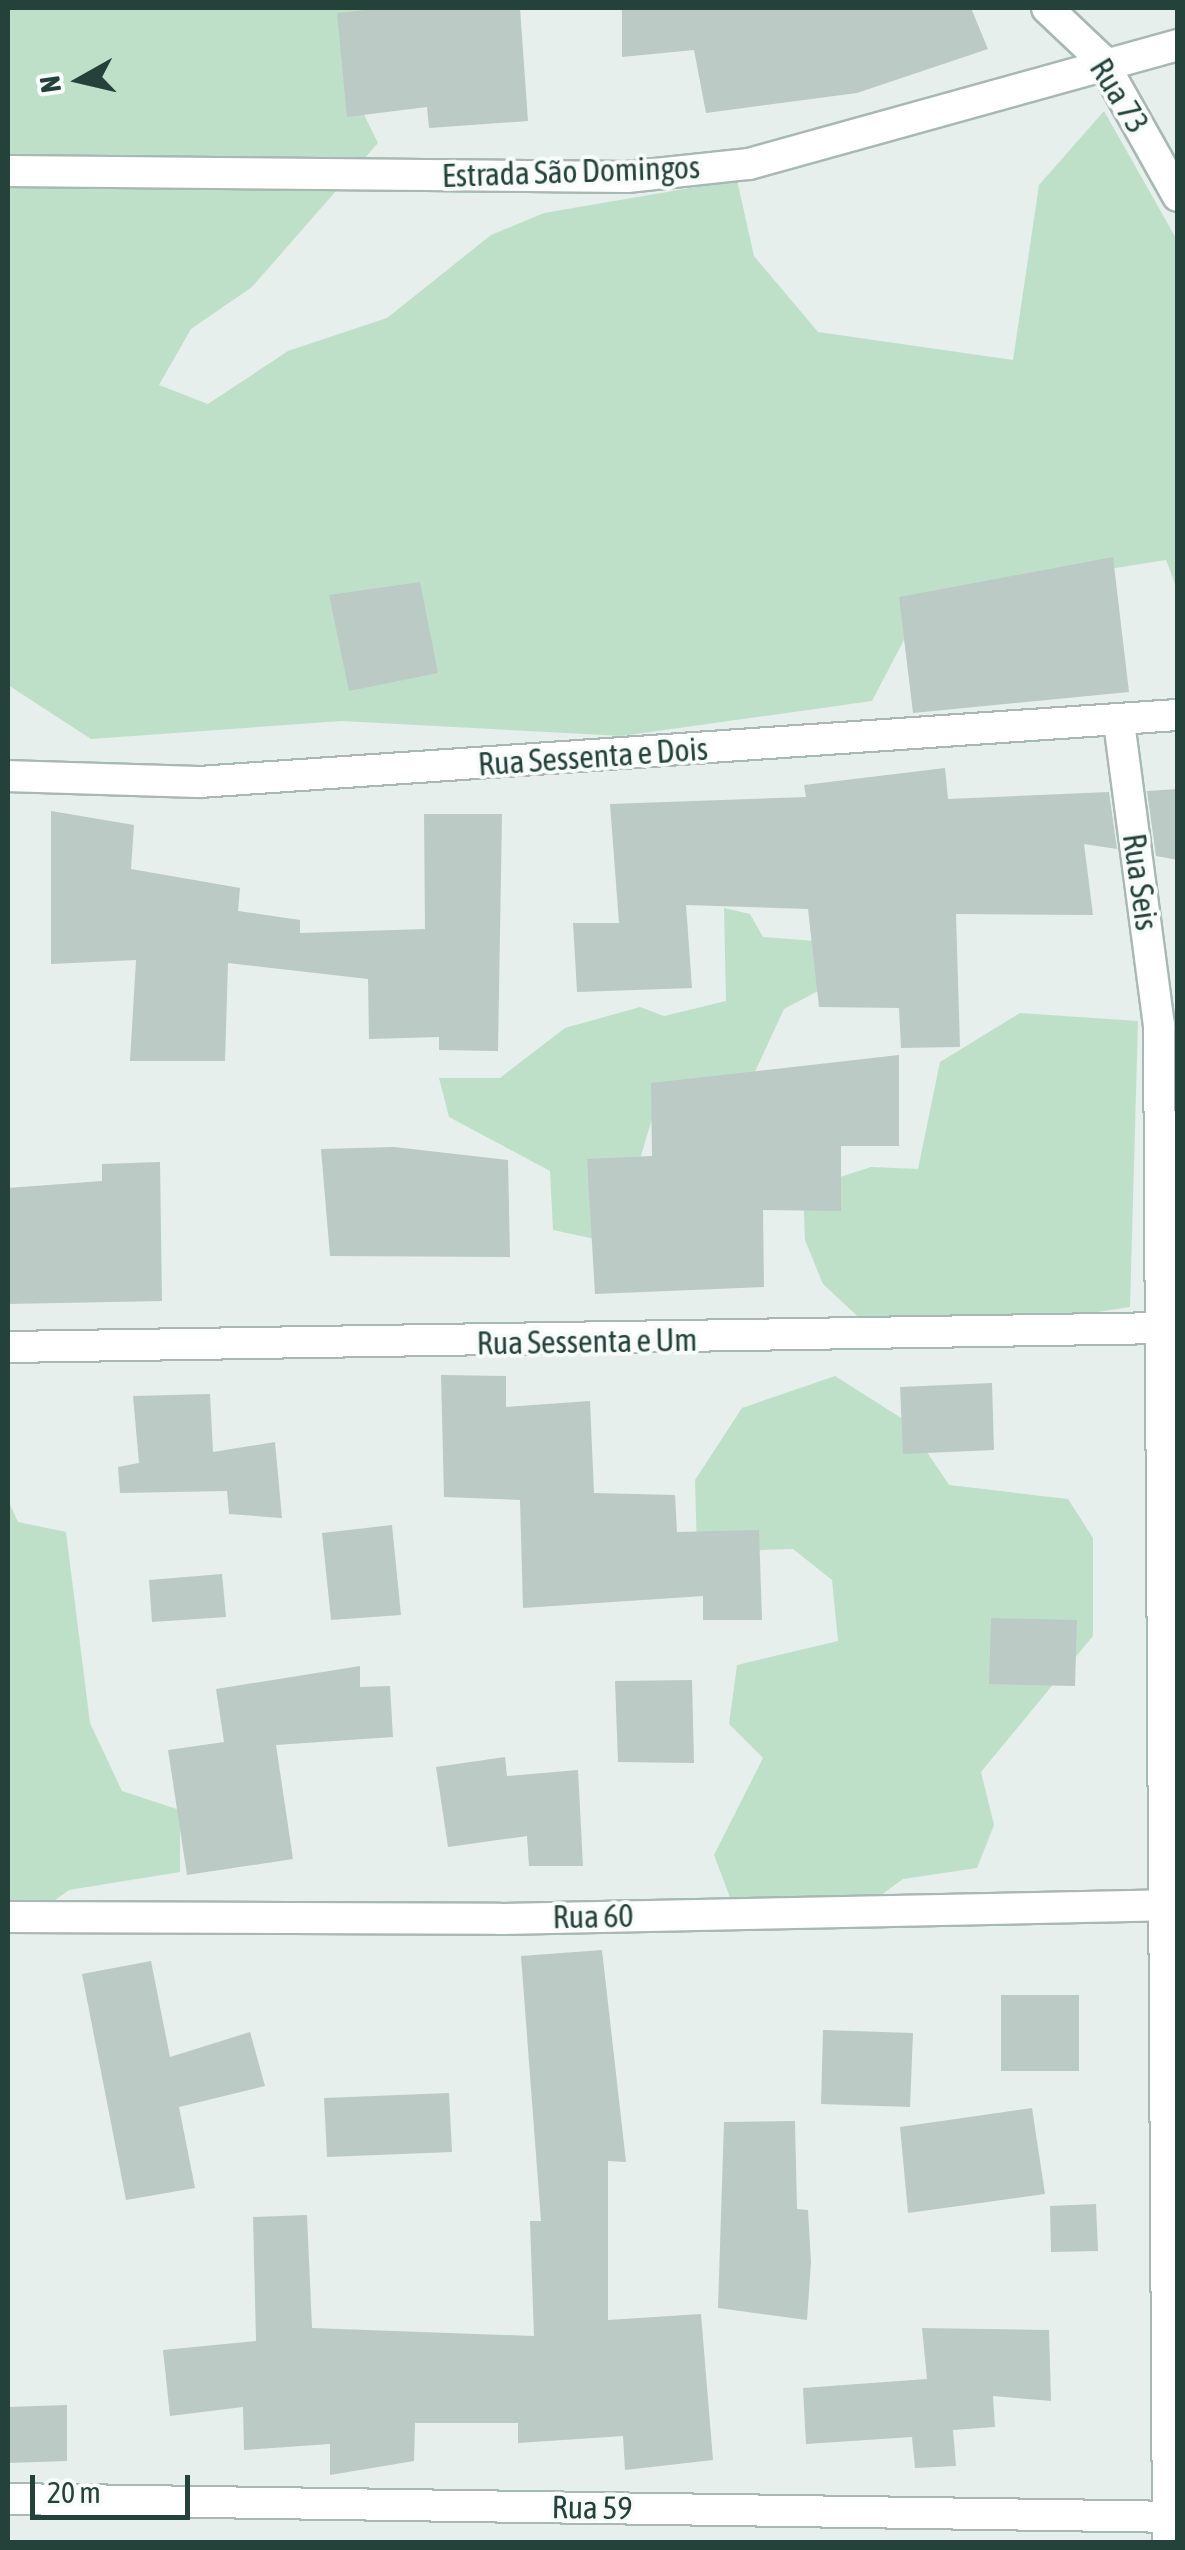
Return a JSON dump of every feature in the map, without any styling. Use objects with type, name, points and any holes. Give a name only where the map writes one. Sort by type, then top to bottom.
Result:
[{"type":"street","name":"Rua 73","points":[[1047,8],[1101,59],[1178,196]]},
{"type":"street","name":"Estrada São Domingos","points":[[8,171],[662,173],[859,140],[1101,59],[1178,45]]},
{"type":"street","name":"Rua Sessenta e Dois","points":[[8,776],[199,782],[1120,722],[1178,715]]},
{"type":"street","name":"Rua Seis","points":[[1120,722],[1159,1025],[1173,1905],[1171,2526]]},
{"type":"street","name":"Rua Sessenta e Um","points":[[8,1346],[1166,1328]]},
{"type":"street","name":"Rua 60","points":[[8,1917],[500,1920],[1173,1905]]},
{"type":"street","name":"Rua 59","points":[[8,2499],[1171,2526]]},
{"type":"green space","points":[[8,8],[401,8],[350,86],[378,143],[252,287],[191,329],[159,385],[208,404],[288,351],[387,318],[491,235],[544,213],[737,180],[754,256],[818,332],[1013,360],[1039,185],[1104,111],[1177,240],[1177,589],[1166,560],[1033,581],[915,619],[872,701],[622,736],[342,721],[91,739],[8,685]]},
{"type":"green space","points":[[724,908],[750,914],[763,937],[829,942],[837,981],[784,1009],[752,1078],[661,1089],[628,1199],[604,1241],[553,1230],[550,1171],[449,1117],[439,1078],[500,1078],[565,1028],[640,1007],[664,1016],[726,1001]]},
{"type":"green space","points":[[1020,1013],[1138,1021],[1130,1307],[1006,1326],[869,1327],[823,1284],[805,1240],[803,1189],[871,1167],[918,1169],[940,1062]]},
{"type":"green space","points":[[835,1376],[906,1421],[949,1485],[1068,1499],[1093,1538],[1093,1636],[981,1772],[994,1825],[977,1868],[903,1879],[837,1927],[731,1900],[714,1855],[763,1758],[729,1724],[737,1665],[838,1641],[832,1580],[793,1549],[697,1552],[695,1480],[742,1408]]},
{"type":"green space","points":[[8,1500],[18,1522],[66,1532],[90,1723],[122,1791],[180,1810],[180,1872],[69,1890],[15,1929],[8,1927]]},
{"type":"building","points":[[385,8],[520,8],[528,121],[429,128],[427,107],[347,117],[337,13]]},
{"type":"building","points":[[622,8],[971,8],[988,49],[857,93],[706,113],[694,50],[622,57]]},
{"type":"building","points":[[1113,557],[1129,692],[913,713],[899,597]]},
{"type":"building","points":[[420,582],[438,673],[349,691],[329,595]]},
{"type":"building","points":[[945,768],[948,799],[1109,792],[1117,849],[1084,844],[1093,915],[956,914],[960,1047],[901,1048],[899,1008],[819,1007],[808,909],[686,905],[692,988],[577,992],[573,923],[619,923],[610,804],[806,797],[804,785]]},
{"type":"building","points":[[1178,789],[1178,860],[1156,856],[1147,791]]},
{"type":"building","points":[[51,811],[134,825],[131,869],[240,888],[238,911],[300,920],[300,933],[425,929],[424,814],[502,814],[498,1051],[439,1050],[439,1037],[369,1039],[368,979],[228,963],[225,1061],[130,1061],[136,960],[51,964]]},
{"type":"building","points":[[899,1055],[899,1146],[841,1146],[841,1211],[763,1210],[764,1287],[595,1294],[587,1159],[652,1156],[651,1083]]},
{"type":"building","points":[[394,1147],[508,1160],[510,1257],[330,1256],[321,1149]]},
{"type":"building","points":[[160,1162],[162,1301],[8,1304],[8,1188],[102,1181],[102,1164]]},
{"type":"building","points":[[441,1375],[506,1376],[506,1407],[590,1401],[594,1493],[675,1495],[677,1532],[759,1530],[762,1620],[703,1620],[703,1596],[523,1608],[520,1500],[444,1497]]},
{"type":"building","points":[[992,1383],[994,1450],[903,1454],[900,1387]]},
{"type":"building","points":[[210,1394],[213,1452],[275,1442],[282,1518],[229,1514],[227,1491],[120,1493],[118,1467],[139,1463],[133,1396]]},
{"type":"building","points":[[392,1525],[401,1615],[331,1620],[322,1533]]},
{"type":"building","points":[[222,1574],[226,1617],[152,1622],[149,1580]]},
{"type":"building","points":[[991,1618],[1077,1620],[1075,1686],[989,1684]]},
{"type":"building","points":[[360,1666],[360,1687],[390,1686],[393,1737],[276,1745],[293,1859],[187,1875],[168,1750],[224,1742],[216,1689]]},
{"type":"building","points":[[692,1680],[694,1763],[618,1762],[615,1681]]},
{"type":"building","points":[[505,1757],[507,1776],[578,1770],[583,1866],[529,1866],[527,1836],[448,1847],[436,1767]]},
{"type":"building","points":[[602,1950],[626,2162],[608,2161],[608,2320],[701,2314],[713,2460],[625,2470],[623,2436],[518,2443],[518,2423],[415,2423],[414,2461],[330,2475],[330,2444],[244,2450],[243,2407],[170,2416],[163,2350],[256,2341],[253,2217],[307,2215],[312,2328],[534,2336],[530,2221],[541,2221],[521,1956]]},
{"type":"building","points":[[151,1961],[170,2057],[250,2032],[265,2086],[179,2107],[195,2188],[126,2200],[82,1974]]},
{"type":"building","points":[[1001,1995],[1079,1995],[1079,2071],[1001,2071]]},
{"type":"building","points":[[823,2030],[913,2033],[910,2107],[821,2104]]},
{"type":"building","points":[[449,2093],[452,2152],[327,2157],[324,2098]]},
{"type":"building","points":[[1032,2108],[1045,2194],[908,2213],[900,2127]]},
{"type":"building","points":[[795,2121],[797,2209],[808,2210],[811,2262],[807,2320],[718,2308],[724,2122]]},
{"type":"building","points":[[1096,2204],[1098,2251],[1051,2252],[1050,2206]]},
{"type":"building","points":[[922,2328],[1049,2330],[1051,2401],[993,2396],[995,2427],[953,2430],[956,2466],[915,2468],[912,2437],[806,2444],[803,2388],[927,2379]]},
{"type":"building","points":[[67,2405],[67,2461],[8,2463],[8,2407]]}]
